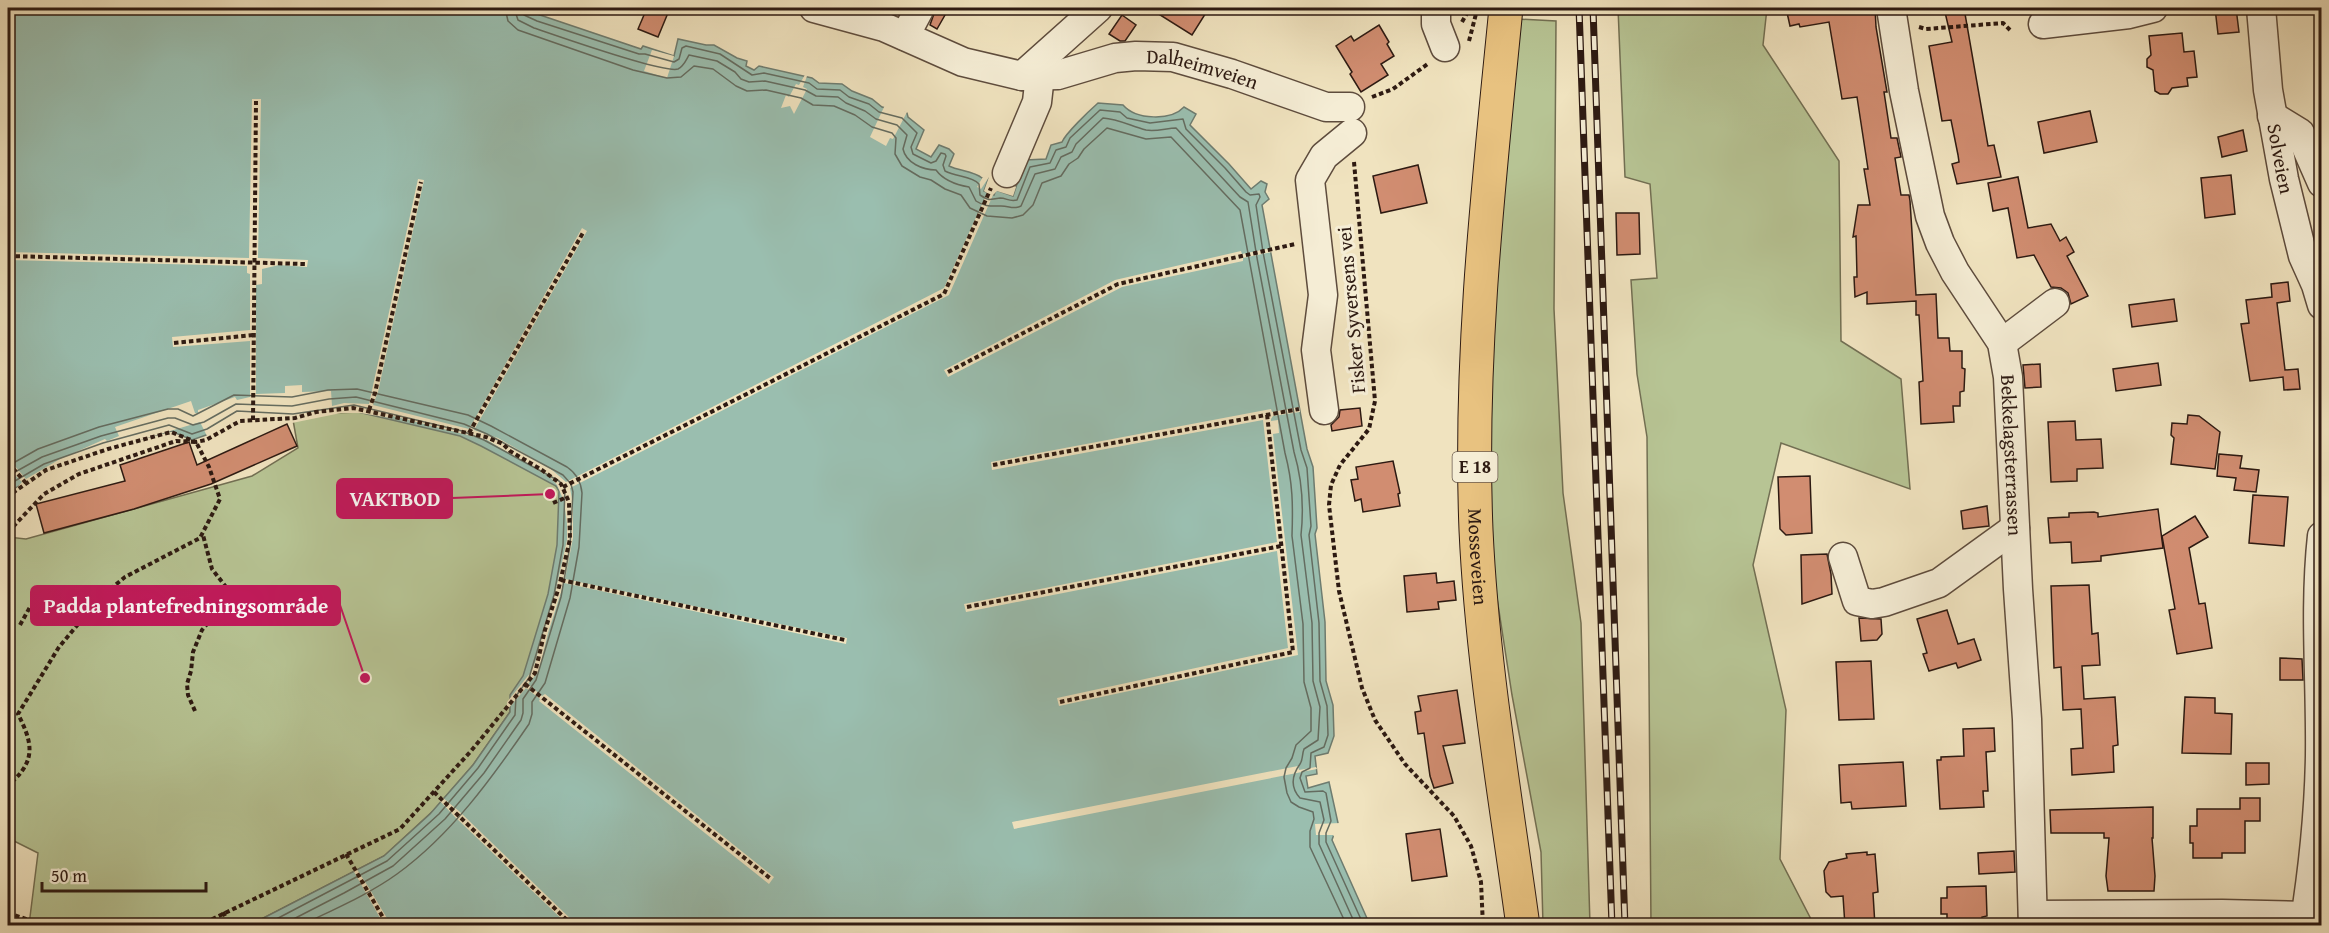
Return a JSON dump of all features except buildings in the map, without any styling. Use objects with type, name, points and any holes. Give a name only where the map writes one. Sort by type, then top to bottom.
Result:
[{"type":"highway","name":"Mosseveien","points":[[1506,8],[1485,236],[1476,397],[1476,496],[1479,576],[1485,635],[1523,926]]},
{"type":"street","name":"Dalheimveien","points":[[814,8],[854,17],[905,36],[963,62],[1031,76],[1058,75],[1078,71],[1115,58],[1173,57],[1232,74],[1326,107],[1351,120]]},
{"type":"street","points":[[905,36],[920,8]]},
{"type":"street","points":[[998,183],[1037,102],[1031,76],[1098,8]]},
{"type":"street","points":[[1436,8],[1436,24],[1456,48]]},
{"type":"street","name":"Bekkelagsterrassen","points":[[1891,8],[1904,91],[1930,216],[1940,243],[1955,272],[2002,343],[2008,377],[2027,719],[2033,920]]},
{"type":"street","points":[[2043,24],[2129,14],[2153,8]]},
{"type":"street","name":"Solveien","points":[[2261,8],[2272,116],[2284,179],[2303,256],[2322,305]]},
{"type":"street","points":[[2272,116],[2300,133],[2322,183]]},
{"type":"street","points":[[1323,408],[1317,350],[1323,295],[1310,180],[1324,156],[1351,120]]},
{"type":"street","points":[[2002,343],[2055,303]]},
{"type":"street","points":[[1843,557],[1857,601],[1872,604],[1908,595],[1939,583],[2015,528]]},
{"type":"street","points":[[2033,920],[2222,914],[2305,921],[2318,836],[2319,587],[2322,536]]},
{"type":"path","points":[[1464,18],[1470,8]]},
{"type":"path","points":[[1351,120],[1423,68],[1456,48],[1477,8]]},
{"type":"path","points":[[1496,8],[1556,12],[1556,8]]},
{"type":"path","points":[[1916,23],[1926,29],[2003,23],[2010,30]]},
{"type":"path","points":[[253,420],[256,101]]},
{"type":"path","name":"Fisker Syversens vei","points":[[1351,120],[1375,401],[1369,429],[1340,465],[1330,488],[1329,505],[1339,591],[1362,688],[1375,720],[1405,764],[1454,816],[1471,846],[1481,882],[1483,926]]},
{"type":"path","points":[[369,410],[375,393],[421,182]]},
{"type":"path","points":[[563,487],[944,294],[998,183]]},
{"type":"path","points":[[469,433],[584,231]]},
{"type":"path","points":[[948,372],[1118,284],[1316,239]]},
{"type":"path","points":[[8,256],[305,264]]},
{"type":"path","points":[[174,343],[254,335]]},
{"type":"path","points":[[8,532],[44,494],[79,474],[176,441],[206,440],[240,421],[295,418],[316,412],[353,408],[469,433],[503,444],[563,487],[570,510],[570,539],[535,673],[471,751],[400,829],[198,926]]},
{"type":"path","points":[[993,465],[1266,414],[1323,408]]},
{"type":"path","points":[[1060,702],[1293,652],[1266,414]]},
{"type":"path","points":[[8,500],[14,492],[46,470],[108,449],[171,432],[196,442],[209,467],[220,499],[204,528],[203,535],[212,570],[226,587],[222,606],[202,630],[193,652],[187,684],[188,695],[195,711]]},
{"type":"path","points":[[8,463],[26,483]]},
{"type":"path","points":[[553,503],[567,497]]},
{"type":"path","points":[[14,780],[25,770],[30,756],[27,734],[18,714],[59,647],[91,605],[125,578],[203,535]]},
{"type":"path","points":[[967,607],[1281,546]]},
{"type":"path","points":[[561,580],[845,640]]},
{"type":"path","points":[[20,625],[30,608],[48,592],[74,595],[91,605]]},
{"type":"path","points":[[525,684],[771,879]]},
{"type":"path","points":[[434,792],[573,926]]},
{"type":"path","points":[[346,854],[388,926]]},
{"type":"path","points":[[223,912],[230,926]]},
{"type":"path","points":[[8,913],[47,926]]},
{"type":"green space","points":[[1618,8],[1767,8],[1763,45],[1839,161],[1841,341],[1901,379],[1910,489],[1781,443],[1753,565],[1786,710],[1780,859],[1814,925],[1651,925],[1647,437],[1637,374],[1631,280],[1657,278],[1650,184],[1625,177]]},
{"type":"green space","points":[[1517,19],[1556,21],[1554,309],[1563,493],[1581,623],[1590,925],[1543,925],[1541,852],[1512,695],[1493,572],[1487,413]]},
{"type":"green space","points":[[360,412],[477,437],[540,470],[560,490],[560,597],[510,706],[510,712],[473,765],[434,810],[384,856],[250,925],[29,925],[38,853],[8,838],[8,537],[26,539],[252,476],[298,448],[293,420],[330,413]]},
{"type":"water","points":[[8,8],[522,8],[641,49],[643,46],[674,56],[678,39],[714,45],[747,61],[746,66],[754,70],[759,66],[812,78],[819,83],[842,84],[872,99],[882,107],[907,113],[908,117],[924,130],[916,149],[931,157],[939,145],[949,149],[954,154],[949,166],[982,178],[989,177],[984,191],[994,195],[996,190],[1013,196],[1025,160],[1046,159],[1051,145],[1062,142],[1098,103],[1123,105],[1136,114],[1153,117],[1171,115],[1184,107],[1196,114],[1190,125],[1251,189],[1261,181],[1267,184],[1265,192],[1269,199],[1262,205],[1307,449],[1313,467],[1317,528],[1315,534],[1325,622],[1326,681],[1333,705],[1334,736],[1328,753],[1315,756],[1317,774],[1306,776],[1308,788],[1329,782],[1338,823],[1332,840],[1370,925],[250,925],[384,856],[430,814],[473,765],[510,712],[510,695],[523,676],[548,594],[557,545],[559,491],[556,486],[460,436],[354,411],[238,417],[209,434],[192,440],[171,431],[105,449],[46,470],[12,490],[8,495]]},
{"type":"pier","points":[[652,50],[674,56],[667,78],[644,71]]},
{"type":"pier","points":[[806,73],[803,87],[807,89],[794,114],[790,106],[781,108],[786,95],[789,97],[796,84],[799,85]]},
{"type":"pier","points":[[252,99],[261,99],[258,258],[308,260],[307,267],[279,265],[262,269],[262,284],[256,285],[256,394],[285,393],[285,386],[302,385],[302,392],[331,391],[332,406],[344,403],[369,404],[418,179],[424,180],[378,392],[373,405],[469,429],[582,228],[587,231],[474,430],[498,438],[551,469],[566,482],[944,288],[987,193],[984,191],[989,177],[981,189],[977,187],[984,175],[989,174],[993,177],[988,189],[993,191],[997,187],[1011,192],[1013,186],[1016,187],[1013,196],[997,191],[993,195],[949,295],[570,488],[573,505],[573,538],[565,579],[847,638],[846,644],[564,583],[539,671],[528,684],[542,696],[545,694],[774,877],[769,884],[539,701],[540,699],[526,688],[507,710],[507,702],[531,672],[536,660],[556,589],[567,540],[567,524],[564,501],[551,478],[487,440],[393,416],[391,418],[360,413],[341,413],[292,423],[239,420],[208,438],[200,422],[111,449],[47,473],[13,492],[22,482],[8,468],[8,458],[26,479],[60,459],[105,439],[107,441],[119,436],[115,427],[191,401],[195,413],[198,413],[198,410],[235,397],[237,400],[250,397],[250,341],[173,347],[172,337],[250,330],[250,274],[247,273],[247,266],[8,260],[8,252],[249,258]]},
{"type":"pier","points":[[885,105],[907,112],[893,139],[890,138],[886,146],[870,137]]},
{"type":"pier","points":[[1271,248],[1272,252],[1243,258],[1243,261],[1122,287],[948,377],[944,370],[1115,280],[1241,251],[1242,254]]},
{"type":"pier","points":[[1299,407],[1300,412],[1273,416],[1271,419],[1271,421],[1278,420],[1279,433],[1273,434],[1298,655],[1059,706],[1057,698],[1288,648],[1277,551],[966,612],[964,604],[1277,542],[1263,420],[992,470],[991,462],[1271,409],[1272,412]]},
{"type":"pier","points":[[1298,766],[1299,770],[1316,767],[1317,769],[1014,829],[1012,822]]},
{"type":"pier","points":[[442,797],[577,925],[568,925],[455,817],[439,800]]},
{"type":"pier","points":[[1341,823],[1335,838],[1333,835],[1316,835],[1315,824]]},
{"type":"pier","points":[[356,868],[391,925],[384,925],[353,870]]},
{"type":"railway","points":[[1579,8],[1612,926]]},
{"type":"railway","points":[[1593,8],[1625,926]]},
{"type":"place","name":"VAKTBOD","points":[[550,494]]},
{"type":"place","name":"Padda plantefredningsområde","points":[[365,678]]}]
